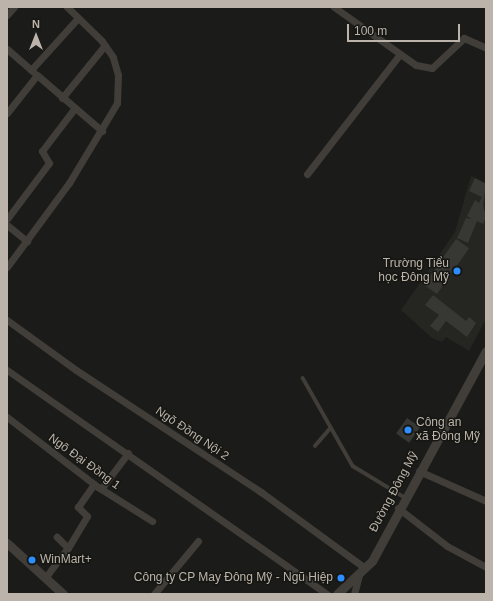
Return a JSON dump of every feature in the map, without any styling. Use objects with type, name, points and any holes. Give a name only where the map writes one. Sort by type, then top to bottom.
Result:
[{"type":"street","points":[[7,15],[14,7]]},
{"type":"street","points":[[7,267],[27,241],[112,117],[118,88],[114,61],[105,45],[67,7]]},
{"type":"street","points":[[337,8],[416,65],[432,68],[464,38],[486,48]]},
{"type":"street","points":[[7,113],[34,73],[78,18]]},
{"type":"street","points":[[62,98],[105,45]]},
{"type":"street","points":[[7,49],[74,109],[102,131]]},
{"type":"street","points":[[307,174],[400,54]]},
{"type":"street","points":[[7,219],[49,163],[42,151],[74,109]]},
{"type":"street","points":[[7,225],[27,241]]},
{"type":"street","name":"Ngõ Đồng Nội 2","points":[[7,320],[261,492],[362,572]]},
{"type":"street","name":"Đường Đông Mỹ","points":[[337,594],[362,572],[484,357]]},
{"type":"street","points":[[7,370],[128,453],[327,594]]},
{"type":"street","name":"Ngõ Đại Đồng 1","points":[[7,417],[98,487],[152,521]]},
{"type":"street","points":[[45,578],[68,548],[87,516],[78,507],[128,453]]},
{"type":"street","points":[[419,471],[486,501]]},
{"type":"street","points":[[398,508],[447,546],[486,567]]},
{"type":"street","points":[[57,537],[68,548]]},
{"type":"street","points":[[154,594],[198,541]]},
{"type":"street","points":[[7,543],[63,594]]},
{"type":"street","points":[[354,594],[362,572]]},
{"type":"lane","points":[[303,378],[330,429],[353,466],[404,498]]},
{"type":"lane","points":[[315,446],[330,429]]},
{"type":"shaded area","name":"Trường Tiểu học Đông Mỹ","points":[[471,176],[486,183],[486,319],[469,351],[446,337],[442,342],[432,338],[401,310],[455,232]]},
{"type":"building","points":[[475,178],[486,184],[483,205],[486,217],[483,224],[477,221],[468,243],[457,238],[466,218],[472,219],[467,216],[475,200],[479,203],[482,197],[469,191]]},
{"type":"building","points":[[456,239],[469,248],[437,294],[424,285]]},
{"type":"building","points":[[433,295],[466,321],[469,317],[476,323],[467,337],[446,321],[438,332],[430,326],[439,315],[425,305]]},
{"type":"building","name":"Công an xã Đông Mỹ","points":[[407,418],[420,427],[409,443],[396,434]]},
{"type":"place","name":"Trường Tiểu học Đông Mỹ","points":[[457,271]]},
{"type":"place","name":"Công an xã Đông Mỹ","points":[[408,430]]},
{"type":"place","name":"WinMart+","points":[[32,560]]},
{"type":"place","name":"Công ty CP May Đông Mỹ - Ngũ Hiệp","points":[[341,578]]}]
